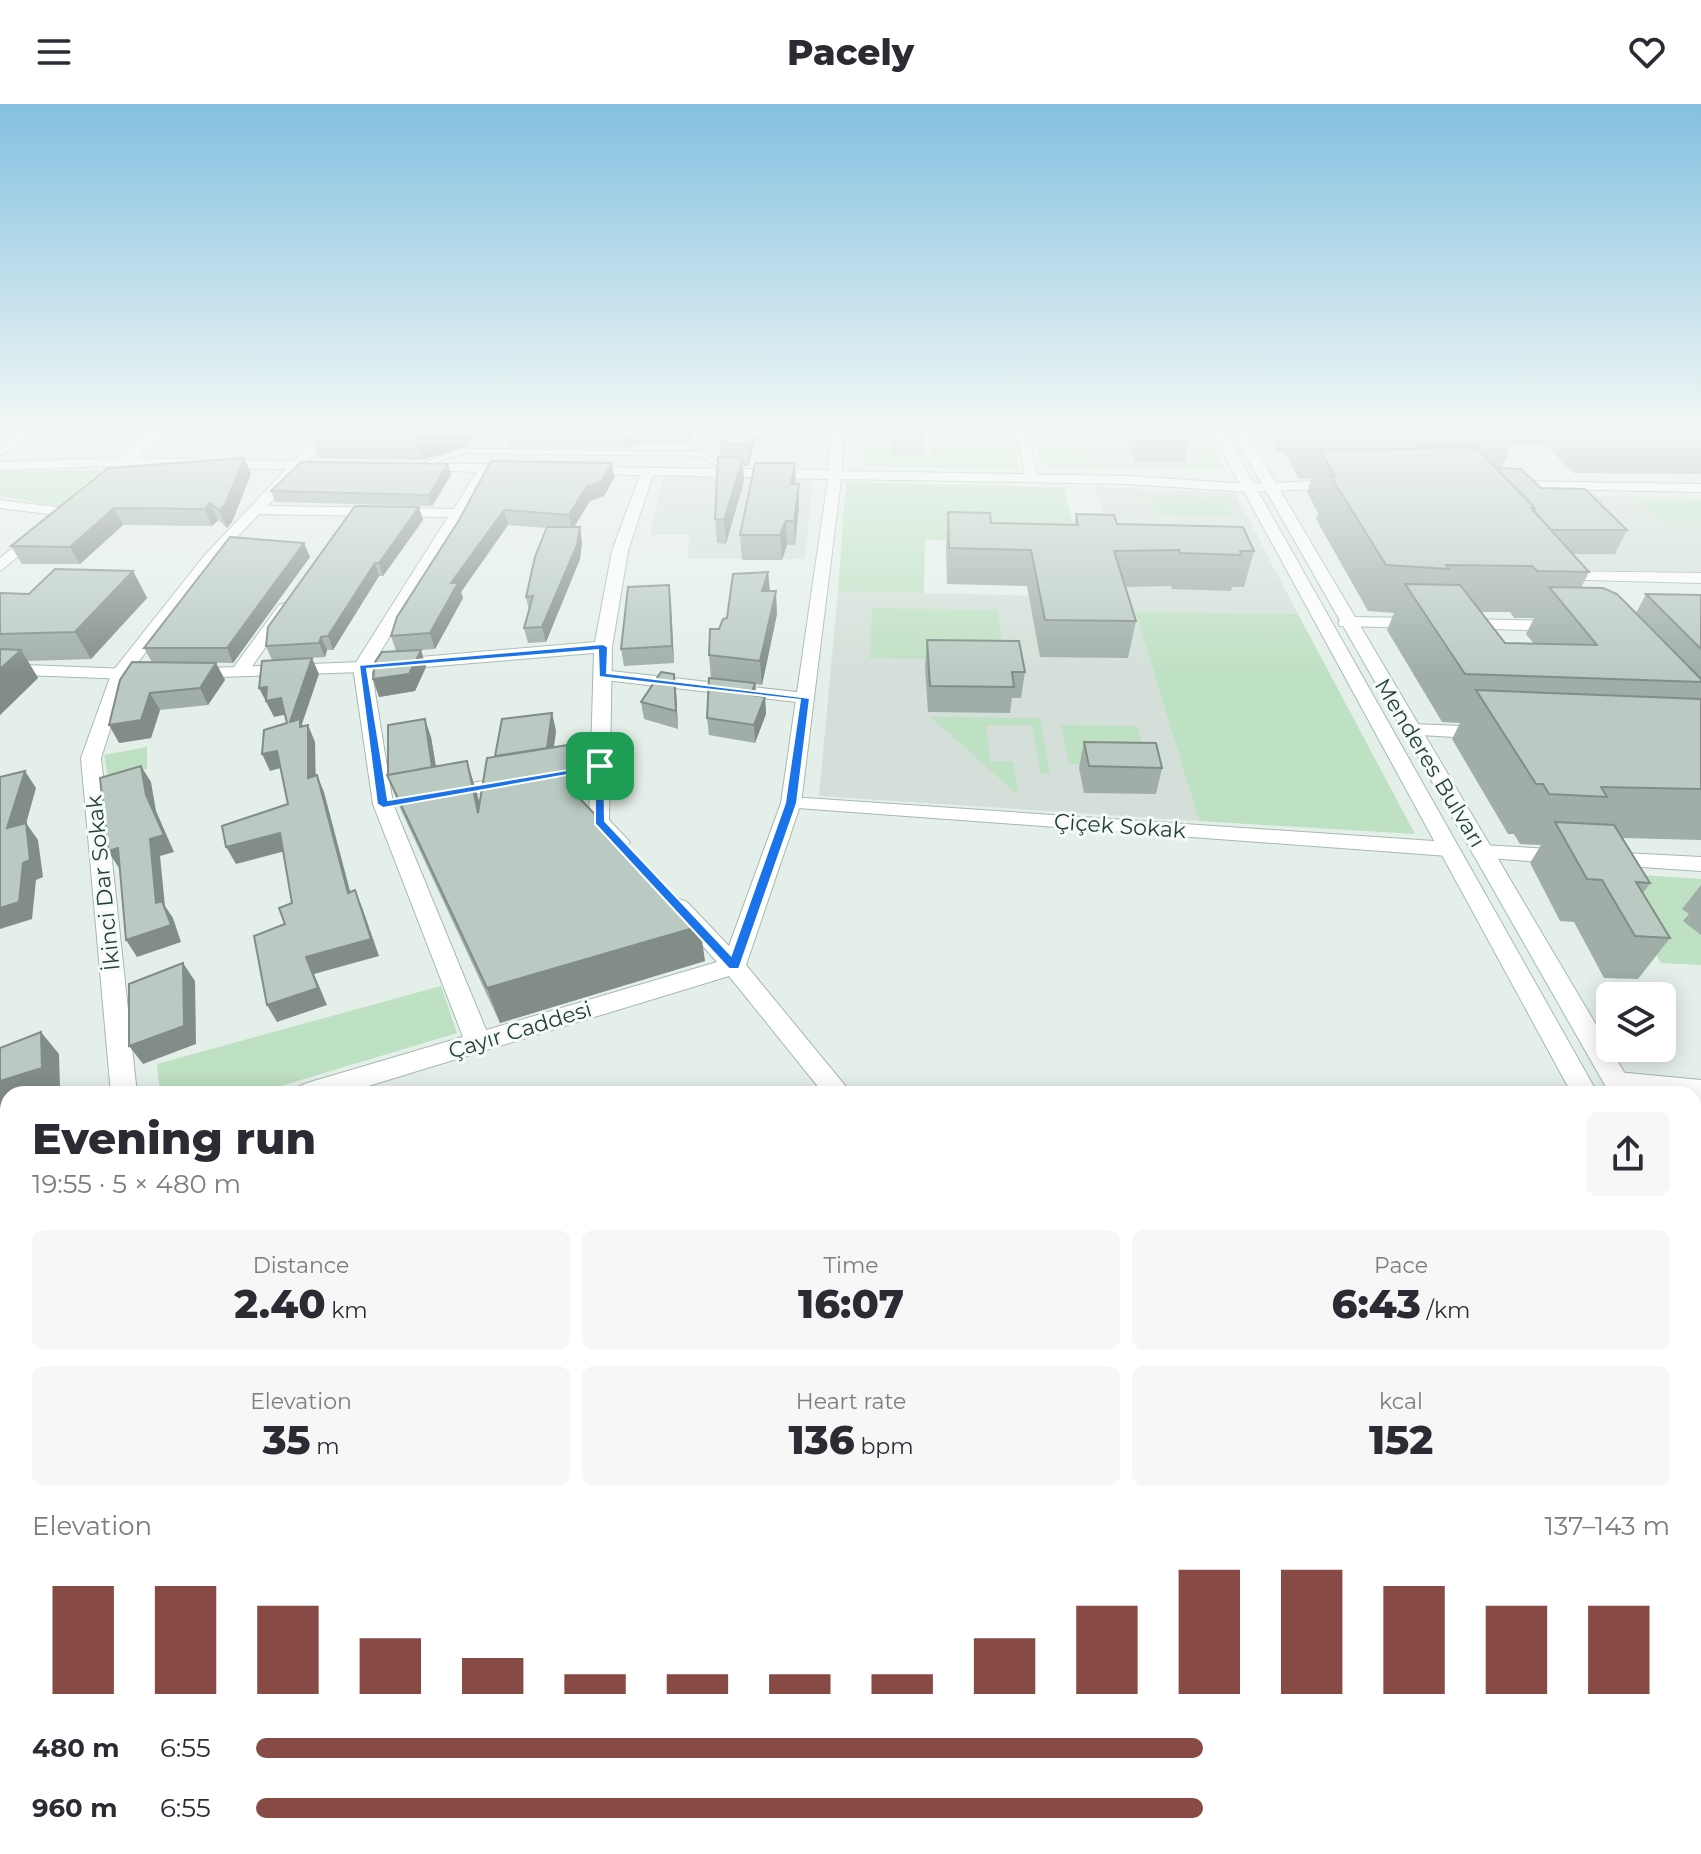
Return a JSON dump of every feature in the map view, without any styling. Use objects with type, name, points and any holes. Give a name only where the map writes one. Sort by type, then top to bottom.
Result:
[{"type":"street","points":[[0,566],[64,513]]},
{"type":"street","name":"İkinci Dar Sokak","points":[[123,1086],[91,758],[118,676],[209,559],[252,513]]},
{"type":"street","points":[[287,513],[350,518],[459,513]]},
{"type":"street","points":[[459,513],[362,667],[391,803],[478,1042]]},
{"type":"street","points":[[630,855],[599,822],[603,647],[620,551],[633,513]]},
{"type":"street","points":[[734,966],[791,803],[830,513]]},
{"type":"street","name":"Menderes Bulvarı","points":[[1272,513],[1448,849],[1581,1086]]},
{"type":"street","name":"Menderes Bulvarı","points":[[1276,513],[1411,730],[1620,1086]]},
{"type":"street","points":[[1566,597],[1543,571],[1701,578]]},
{"type":"street","points":[[240,671],[293,598]]},
{"type":"street","points":[[1346,622],[1578,627]]},
{"type":"street","points":[[0,669],[118,676],[362,667],[603,647]]},
{"type":"street","points":[[602,675],[805,698]]},
{"type":"street","points":[[1411,730],[1505,734]]},
{"type":"street","points":[[430,796],[600,766]]},
{"type":"street","name":"Çiçek Sokak","points":[[791,803],[1448,849]]},
{"type":"street","points":[[1483,852],[1701,864]]},
{"type":"street","points":[[661,888],[734,966],[832,1086]]},
{"type":"street","name":"Çayır Caddesi","points":[[333,1086],[734,966]]},
{"type":"shaded area","points":[[655,513],[810,513],[805,559],[687,559],[690,535],[650,535]]},
{"type":"shaded area","points":[[1103,513],[1245,513],[1298,614],[1135,613],[1199,821],[819,796],[838,591],[1129,598]]},
{"type":"shaded area","points":[[1501,513],[1701,513],[1701,572],[1551,569]]},
{"type":"green space","points":[[844,513],[1070,513],[1078,543],[925,540],[924,593],[838,591]]},
{"type":"green space","points":[[1154,513],[1233,513],[1235,516]]},
{"type":"green space","points":[[1651,513],[1701,513],[1701,522],[1660,521]]},
{"type":"green space","points":[[872,608],[998,610],[1004,660],[870,658]]},
{"type":"green space","points":[[1135,612],[1298,614],[1415,834],[1199,821]]},
{"type":"green space","points":[[931,717],[1040,718],[1050,774],[1041,774],[1032,725],[986,725],[990,761],[1013,762],[1018,795]]},
{"type":"green space","points":[[1061,725],[1137,726],[1148,764],[1069,764]]},
{"type":"green space","points":[[147,747],[147,769],[108,776],[104,755]]},
{"type":"green space","points":[[1611,873],[1701,879],[1701,965],[1661,963]]},
{"type":"green space","points":[[441,986],[457,1033],[281,1086],[159,1086],[157,1064]]},
{"type":"building","points":[[52,513],[109,513],[70,547],[11,546]]},
{"type":"building","points":[[350,513],[415,513],[379,563],[375,563],[328,636],[321,637],[319,643],[266,646],[268,627]]},
{"type":"building","points":[[463,513],[502,513],[451,583],[458,583],[430,633],[391,636],[397,617]]},
{"type":"building","points":[[715,513],[726,513],[724,520],[715,519]]},
{"type":"building","points":[[745,513],[795,513],[794,521],[786,521],[780,535],[740,535]]},
{"type":"building","points":[[948,513],[976,513],[990,513],[991,523],[1078,525],[1076,514],[1114,515],[1117,524],[1243,527],[1254,551],[1240,551],[1241,555],[1180,553],[1179,550],[1114,551],[1136,621],[1045,620],[1031,550],[949,548]]},
{"type":"building","points":[[1353,513],[1535,513],[1589,572],[1537,571],[1532,566],[1446,565],[1449,569],[1386,565]]},
{"type":"building","points":[[1535,513],[1609,513],[1627,530],[1551,530]]},
{"type":"building","points":[[547,527],[580,527],[577,545],[542,627],[524,628],[533,596],[526,597],[535,557]]},
{"type":"building","points":[[230,537],[304,543],[227,648],[144,648]]},
{"type":"building","points":[[55,569],[133,571],[75,632],[0,634],[0,593],[29,594]]},
{"type":"building","points":[[768,572],[762,591],[776,591],[760,661],[709,655],[710,629],[719,629],[723,619],[727,618],[733,574]]},
{"type":"building","points":[[1405,584],[1460,585],[1505,643],[1597,645],[1549,587],[1603,588],[1617,594],[1701,682],[1465,674]]},
{"type":"building","points":[[669,585],[672,646],[621,649],[628,587]]},
{"type":"building","points":[[1646,594],[1701,595],[1701,649]]},
{"type":"building","points":[[927,640],[1019,641],[1025,672],[1012,672],[1014,687],[930,686]]},
{"type":"building","points":[[0,649],[21,650],[0,669]]},
{"type":"building","points":[[421,650],[409,674],[373,679],[375,662],[382,652]]},
{"type":"building","points":[[312,658],[290,722],[300,719],[300,727],[308,725],[308,778],[317,775],[348,893],[355,890],[371,939],[306,957],[318,988],[267,1005],[254,936],[285,924],[279,908],[292,903],[280,833],[226,847],[222,826],[288,804],[277,751],[262,754],[264,730],[287,723],[281,698],[266,701],[267,687],[259,688],[262,661]]},
{"type":"building","points":[[132,662],[216,663],[200,688],[150,693],[141,720],[109,725],[120,680]]},
{"type":"building","points":[[661,672],[674,674],[676,711],[641,702]]},
{"type":"building","points":[[709,678],[755,683],[751,695],[765,697],[754,725],[707,718]]},
{"type":"building","points":[[1476,690],[1701,699],[1701,789],[1601,787],[1607,797],[1549,794],[1543,784],[1536,784]]},
{"type":"building","points":[[552,713],[547,748],[495,756],[502,719]]},
{"type":"building","points":[[425,719],[432,767],[388,775],[388,725]]},
{"type":"building","points":[[1084,742],[1156,743],[1162,768],[1089,766]]},
{"type":"building","points":[[568,745],[569,787],[700,926],[487,988],[387,775],[467,761],[478,813],[487,758]]},
{"type":"building","points":[[141,766],[146,795],[164,835],[150,839],[156,903],[162,901],[171,925],[126,940],[118,848],[108,851],[100,778]]},
{"type":"building","points":[[25,771],[7,828],[26,823],[30,860],[23,863],[19,902],[0,908],[0,777]]},
{"type":"building","points":[[1555,822],[1614,825],[1650,883],[1636,882],[1670,938],[1635,936],[1602,880],[1587,879]]},
{"type":"building","points":[[183,963],[184,1026],[129,1046],[129,984]]},
{"type":"building","points":[[41,1032],[42,1068],[0,1081],[0,1048]]},
{"type":"route","points":[[603,647],[602,675],[805,698],[791,803],[734,966],[599,822],[600,766],[383,804],[362,667],[603,647]]}]
